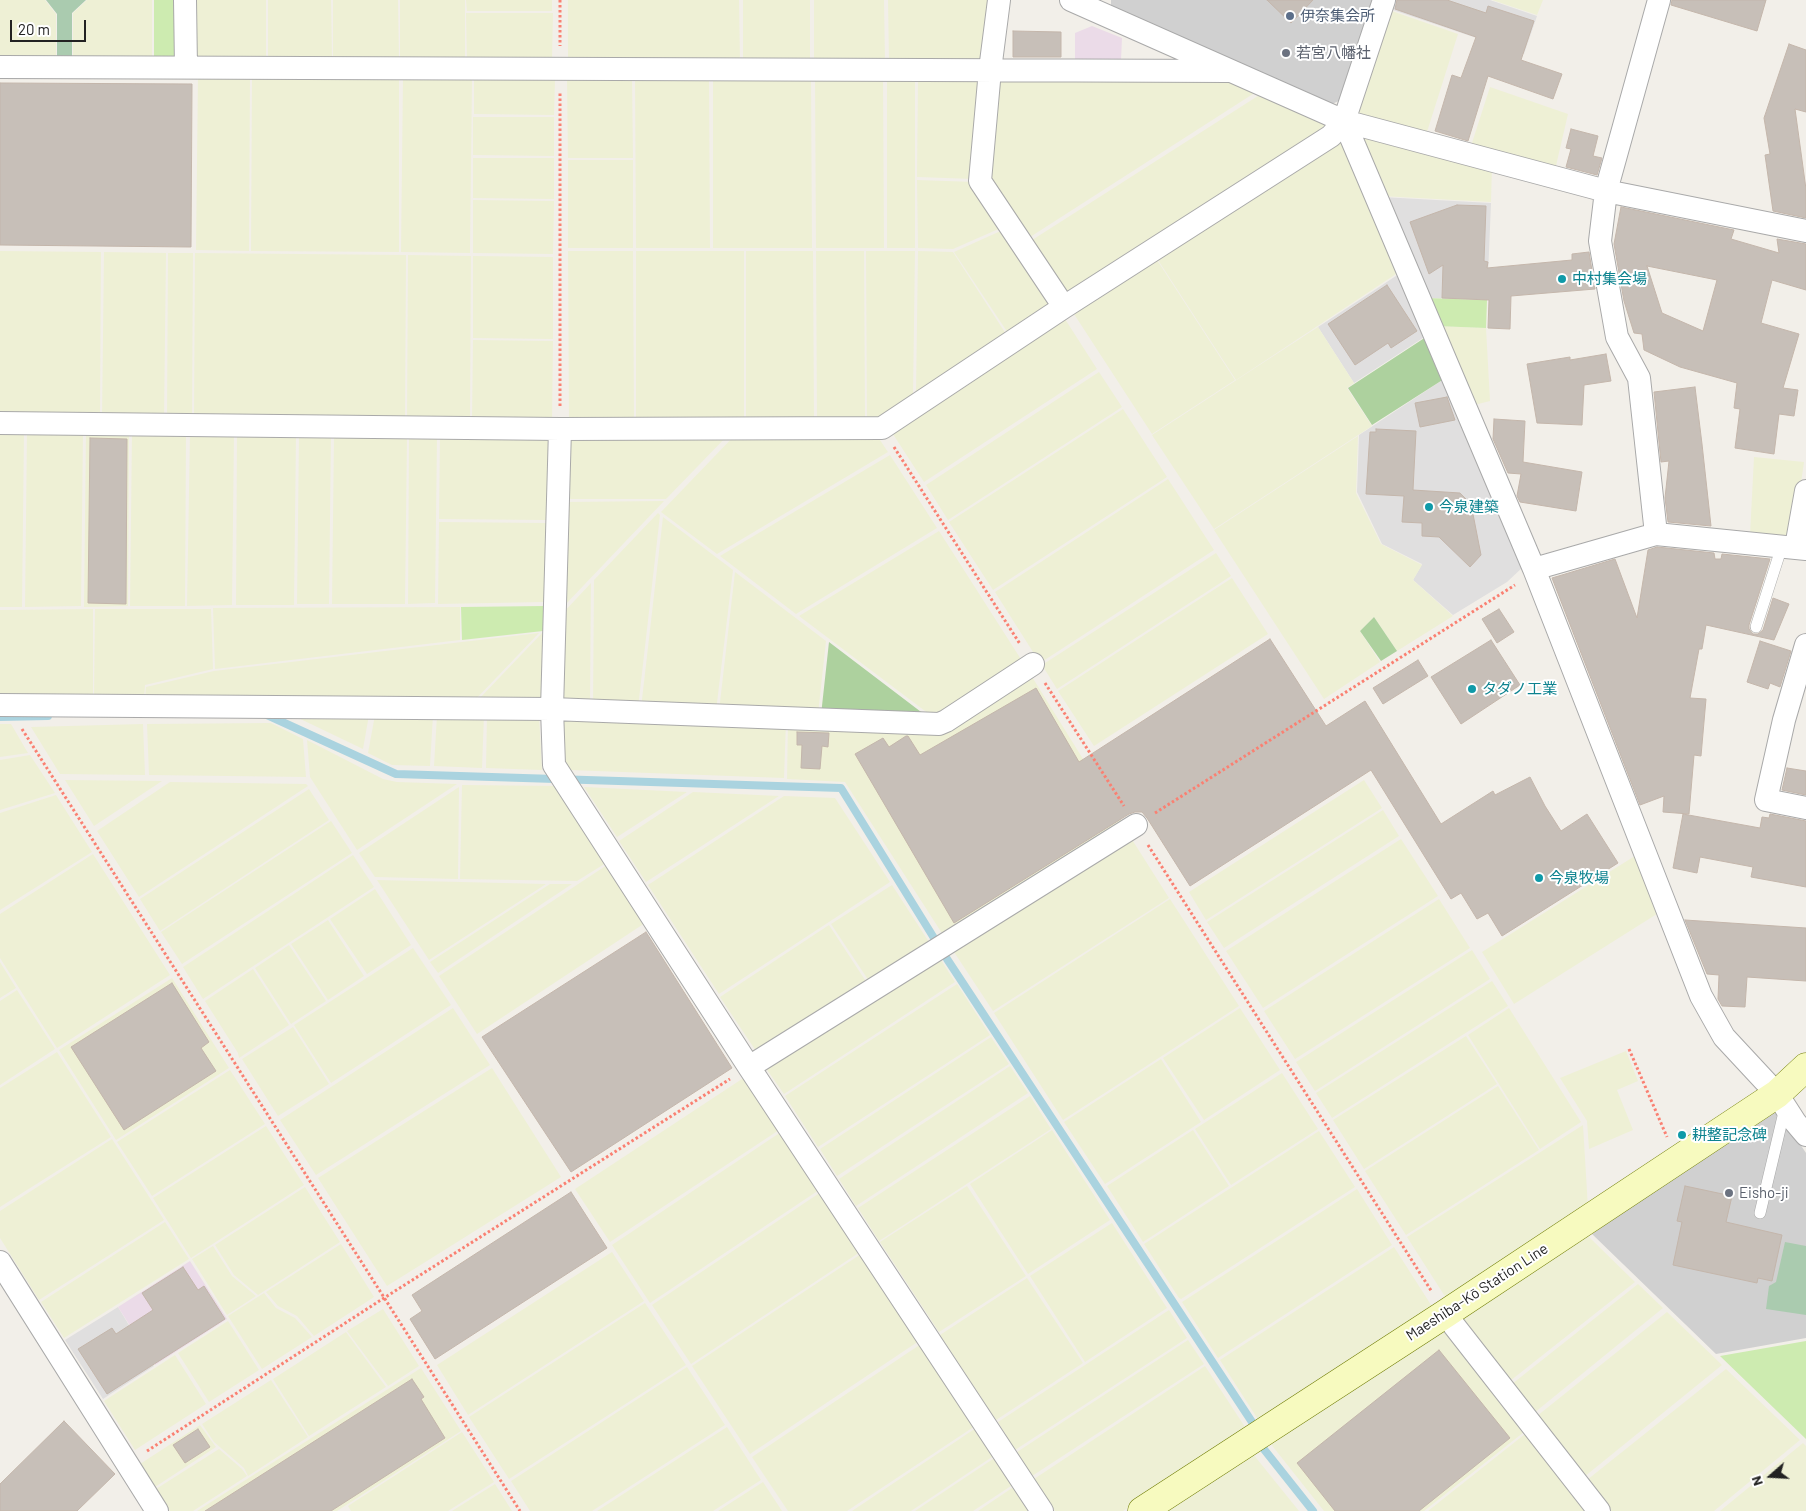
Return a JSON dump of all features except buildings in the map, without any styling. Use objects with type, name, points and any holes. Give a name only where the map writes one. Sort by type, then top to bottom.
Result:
[{"type":"main road","name":"Maeshiba-Kō Station Line","points":[[1142,1511],[1677,1160],[1781,1101],[1806,1067]]},
{"type":"street","points":[[185,0],[186,67]]},
{"type":"street","points":[[999,0],[990,70],[980,181],[1064,307]]},
{"type":"street","points":[[1071,0],[1344,121],[1606,191],[1806,231]]},
{"type":"street","points":[[0,423],[560,429],[882,428],[1064,307],[1331,136],[1344,121],[1384,0]]},
{"type":"street","points":[[1656,534],[1639,378],[1617,337],[1600,241],[1606,191],[1659,0]]},
{"type":"street","points":[[0,67],[1230,71]]},
{"type":"street","points":[[1344,121],[1534,568],[1701,996],[1724,1037],[1781,1101],[1806,1135]]},
{"type":"street","points":[[560,429],[552,709],[554,765],[749,1067],[1042,1511]]},
{"type":"street","points":[[1534,568],[1656,534],[1795,547],[1806,491]]},
{"type":"street","points":[[1806,645],[1784,720],[1766,800],[1806,808]]},
{"type":"street","points":[[7,705],[552,709],[939,724],[1033,664]]},
{"type":"street","points":[[749,1067],[1136,825]]},
{"type":"street","points":[[0,1262],[157,1511]]},
{"type":"street","points":[[1445,1314],[1599,1511]]},
{"type":"lane","points":[[1756,627],[1795,547]]},
{"type":"lane","points":[[1760,1213],[1781,1101]]},
{"type":"path","points":[[560,0],[560,429]]},
{"type":"path","points":[[882,428],[1445,1314]]},
{"type":"path","points":[[1136,825],[1513,588],[1534,568]]},
{"type":"path","points":[[7,705],[520,1511]]},
{"type":"path","points":[[1629,1049],[1677,1160]]},
{"type":"path","points":[[127,1464],[384,1298],[749,1067]]},
{"type":"shaded area","name":"若宮八幡社","points":[[1111,0],[1374,0],[1341,100],[1332,104],[1111,6]]},
{"type":"shaded area","points":[[1390,0],[1490,0],[1537,16],[1524,54],[1387,8]]},
{"type":"shaded area","points":[[1092,26],[1122,38],[1121,60],[1075,60],[1075,33]]},
{"type":"shaded area","points":[[1382,197],[1491,203],[1487,300],[1424,298]]},
{"type":"shaded area","points":[[1399,274],[1426,336],[1354,383],[1318,327]]},
{"type":"shaded area","points":[[1444,379],[1523,567],[1507,582],[1453,615],[1413,580],[1422,564],[1382,544],[1357,492],[1359,435]]},
{"type":"shaded area","name":"Eisho-ji","points":[[1776,1108],[1806,1153],[1806,1338],[1716,1354],[1592,1234]]},
{"type":"shaded area","points":[[190,1261],[227,1319],[155,1365],[118,1307]]},
{"type":"shaded area","points":[[118,1307],[154,1366],[103,1399],[65,1340]]},
{"type":"green space","points":[[0,0],[45,0],[56,14],[56,59],[0,59]]},
{"type":"green space","points":[[46,0],[86,0],[72,13],[72,58],[57,58],[57,14]]},
{"type":"green space","points":[[87,0],[152,0],[152,59],[73,59],[73,13]]},
{"type":"green space","points":[[154,0],[178,0],[178,59],[154,59]]},
{"type":"green space","points":[[194,0],[266,0],[266,59],[194,59]]},
{"type":"green space","points":[[268,0],[331,0],[332,59],[268,59]]},
{"type":"green space","points":[[333,0],[398,0],[399,59],[333,59]]},
{"type":"green space","points":[[400,0],[465,0],[465,59],[400,59]]},
{"type":"green space","points":[[466,0],[552,0],[552,11],[467,11]]},
{"type":"green space","points":[[568,0],[739,0],[740,61],[568,60]]},
{"type":"green space","points":[[743,0],[810,0],[810,61],[743,61]]},
{"type":"green space","points":[[814,0],[884,0],[885,62],[814,61]]},
{"type":"green space","points":[[888,0],[991,0],[983,63],[889,62]]},
{"type":"green space","points":[[1492,0],[1543,0],[1537,15]]},
{"type":"green space","points":[[1386,9],[1458,34],[1426,135],[1356,115]]},
{"type":"green space","points":[[466,13],[553,13],[552,59],[467,59]]},
{"type":"green space","points":[[198,75],[250,75],[249,251],[196,250]]},
{"type":"green space","points":[[252,76],[399,77],[399,252],[251,251]]},
{"type":"green space","points":[[403,77],[472,78],[470,253],[401,252]]},
{"type":"green space","points":[[635,77],[709,77],[710,248],[636,248]]},
{"type":"green space","points":[[713,77],[811,77],[812,248],[713,248]]},
{"type":"green space","points":[[815,77],[883,77],[884,248],[816,248]]},
{"type":"green space","points":[[887,77],[915,77],[915,248],[887,248]]},
{"type":"green space","points":[[997,77],[1228,78],[1256,92],[1027,239],[989,180]]},
{"type":"green space","points":[[474,78],[555,79],[554,115],[474,114]]},
{"type":"green space","points":[[567,78],[632,78],[633,158],[568,158]]},
{"type":"green space","points":[[918,79],[981,79],[974,179],[917,177]]},
{"type":"green space","points":[[1490,87],[1568,114],[1555,170],[1471,146]]},
{"type":"green space","points":[[1261,94],[1331,125],[1065,297],[1029,242]]},
{"type":"green space","points":[[473,117],[554,117],[554,156],[473,155]]},
{"type":"green space","points":[[1359,130],[1492,165],[1491,202],[1381,196]]},
{"type":"green space","points":[[1343,140],[1399,272],[1236,380],[1158,260]]},
{"type":"green space","points":[[473,158],[554,158],[554,199],[473,198]]},
{"type":"green space","points":[[568,160],[633,160],[633,248],[568,248]]},
{"type":"green space","points":[[917,180],[975,182],[1003,227],[953,249],[918,248]]},
{"type":"green space","points":[[473,200],[554,201],[553,254],[473,253]]},
{"type":"green space","points":[[1005,229],[1054,303],[1008,333],[954,252]]},
{"type":"green space","points":[[0,251],[101,252],[100,417],[0,417]]},
{"type":"green space","points":[[568,251],[633,251],[634,421],[569,421]]},
{"type":"green space","points":[[636,251],[744,251],[744,421],[636,421]]},
{"type":"green space","points":[[746,251],[813,251],[814,421],[746,421]]},
{"type":"green space","points":[[816,251],[864,251],[865,421],[817,421]]},
{"type":"green space","points":[[866,251],[915,251],[913,395],[874,421],[867,421]]},
{"type":"green space","points":[[918,251],[953,252],[1006,334],[916,393]]},
{"type":"green space","points":[[104,252],[166,253],[164,418],[102,418]]},
{"type":"green space","points":[[168,253],[193,253],[192,419],[167,418]]},
{"type":"green space","points":[[195,253],[406,255],[405,421],[194,419]]},
{"type":"green space","points":[[408,255],[471,256],[470,421],[407,421]]},
{"type":"green space","points":[[473,256],[553,257],[553,339],[473,338]]},
{"type":"green space","points":[[1157,260],[1235,380],[1152,434],[1074,314]]},
{"type":"green space","points":[[1425,298],[1487,300],[1486,328],[1436,326]]},
{"type":"green space","points":[[1065,319],[1097,369],[924,482],[891,431]]},
{"type":"green space","points":[[1436,326],[1486,328],[1490,401],[1470,406]]},
{"type":"green space","points":[[1318,327],[1354,383],[1347,388],[1372,426],[1214,529],[1152,435]]},
{"type":"green space","points":[[1426,337],[1444,379],[1372,425],[1348,388]]},
{"type":"green space","points":[[473,340],[553,341],[552,422],[472,421]]},
{"type":"green space","points":[[1099,372],[1122,407],[948,520],[926,485]]},
{"type":"green space","points":[[1123,409],[1167,477],[993,590],[949,522]]},
{"type":"green space","points":[[0,431],[24,431],[22,607],[0,607]]},
{"type":"green space","points":[[27,431],[83,431],[81,606],[25,607]]},
{"type":"green space","points":[[86,432],[129,432],[128,606],[84,607]]},
{"type":"green space","points":[[132,432],[186,433],[185,606],[130,606]]},
{"type":"green space","points":[[190,433],[234,433],[232,605],[187,606]]},
{"type":"green space","points":[[237,433],[296,434],[294,605],[236,605]]},
{"type":"green space","points":[[737,433],[876,434],[888,452],[717,554],[661,512]]},
{"type":"green space","points":[[299,434],[331,435],[329,604],[297,604]]},
{"type":"green space","points":[[729,434],[666,499],[567,499],[568,436]]},
{"type":"green space","points":[[334,435],[407,435],[405,604],[332,604]]},
{"type":"green space","points":[[409,436],[437,436],[435,603],[408,604]]},
{"type":"green space","points":[[440,436],[549,437],[546,520],[439,519]]},
{"type":"green space","points":[[1358,436],[1356,493],[1381,544],[1422,565],[1413,580],[1453,616],[1397,651],[1374,617],[1360,631],[1380,662],[1324,699],[1214,530]]},
{"type":"green space","points":[[890,455],[937,528],[796,614],[720,556]]},
{"type":"green space","points":[[1754,457],[1804,462],[1793,538],[1750,535]]},
{"type":"green space","points":[[1168,479],[1214,550],[1040,663],[995,592]]},
{"type":"green space","points":[[664,501],[564,606],[566,502]]},
{"type":"green space","points":[[658,513],[660,515],[638,708],[593,706],[594,580]]},
{"type":"green space","points":[[663,517],[733,570],[716,711],[641,708]]},
{"type":"green space","points":[[439,522],[546,523],[544,602],[438,604]]},
{"type":"green space","points":[[939,531],[1024,664],[937,720],[799,616]]},
{"type":"green space","points":[[1216,553],[1231,576],[1057,689],[1042,665]]},
{"type":"green space","points":[[735,572],[826,641],[818,714],[719,711]]},
{"type":"green space","points":[[1232,578],[1268,634],[1094,746],[1058,691]]},
{"type":"green space","points":[[591,583],[590,706],[560,705],[562,614]]},
{"type":"green space","points":[[544,606],[543,631],[462,640],[461,607]]},
{"type":"green space","points":[[460,607],[460,640],[215,669],[213,608]]},
{"type":"green space","points":[[93,609],[93,699],[0,698],[0,610]]},
{"type":"green space","points":[[95,609],[211,609],[213,669],[145,685],[144,699],[94,700]]},
{"type":"green space","points":[[1374,617],[1397,651],[1381,661],[1360,631]]},
{"type":"green space","points":[[543,632],[541,699],[478,700]]},
{"type":"green space","points":[[539,633],[475,700],[145,699],[146,687],[214,671]]},
{"type":"green space","points":[[829,642],[929,718],[821,715]]},
{"type":"green space","points":[[1029,672],[1124,825],[945,938],[845,782],[787,779],[788,721],[928,728]]},
{"type":"green space","points":[[290,714],[369,715],[363,749]]},
{"type":"green space","points":[[559,714],[786,721],[784,778],[569,770],[561,759]]},
{"type":"green space","points":[[375,715],[433,715],[430,766],[392,765],[368,753]]},
{"type":"green space","points":[[437,715],[484,715],[482,768],[434,766]]},
{"type":"green space","points":[[487,715],[539,715],[542,770],[486,768]]},
{"type":"green space","points":[[271,723],[303,739],[306,777],[149,775],[147,724]]},
{"type":"green space","points":[[0,724],[11,724],[28,753],[0,757]]},
{"type":"green space","points":[[143,724],[145,775],[60,774],[31,727]]},
{"type":"green space","points":[[307,740],[383,779],[397,782],[457,784],[357,850],[310,777]]},
{"type":"green space","points":[[30,755],[55,793],[0,810],[0,760]]},
{"type":"green space","points":[[65,780],[162,781],[94,826]]},
{"type":"green space","points":[[1364,780],[1382,808],[1206,920],[1189,892]]},
{"type":"green space","points":[[170,782],[306,784],[308,786],[139,897],[97,831]]},
{"type":"green space","points":[[462,785],[556,786],[606,863],[577,881],[460,879]]},
{"type":"green space","points":[[459,787],[458,879],[375,877],[359,853]]},
{"type":"green space","points":[[584,787],[687,792],[617,837]]},
{"type":"green space","points":[[309,789],[329,820],[160,931],[140,899]]},
{"type":"green space","points":[[693,792],[779,796],[646,882],[619,841]]},
{"type":"green space","points":[[56,795],[92,852],[0,910],[0,813]]},
{"type":"green space","points":[[784,796],[835,798],[890,882],[719,994],[648,885]]},
{"type":"green space","points":[[1383,810],[1399,836],[1224,948],[1207,922]]},
{"type":"green space","points":[[331,821],[352,853],[182,964],[161,932]]},
{"type":"green space","points":[[1131,838],[1169,898],[993,1011],[952,949]]},
{"type":"green space","points":[[1401,839],[1438,896],[1263,1008],[1226,951]]},
{"type":"green space","points":[[93,854],[170,975],[57,1048],[0,958],[0,914]]},
{"type":"green space","points":[[1638,854],[1660,912],[1514,1004],[1482,952]]},
{"type":"green space","points":[[353,855],[374,887],[203,999],[183,967]]},
{"type":"green space","points":[[607,865],[645,923],[477,1034],[439,976]]},
{"type":"green space","points":[[377,880],[546,884],[429,960]]},
{"type":"green space","points":[[550,884],[572,884],[438,973],[430,962]]},
{"type":"green space","points":[[892,885],[929,942],[869,981],[831,924]]},
{"type":"green space","points":[[375,889],[411,945],[367,974],[330,919]]},
{"type":"green space","points":[[1170,899],[1239,1006],[1063,1120],[994,1013]]},
{"type":"green space","points":[[1439,899],[1470,948],[1295,1059],[1264,1011]]},
{"type":"green space","points":[[328,920],[364,976],[328,1000],[291,944]]},
{"type":"green space","points":[[829,925],[867,983],[758,1054],[720,997]]},
{"type":"green space","points":[[289,945],[326,1001],[291,1024],[255,968]]},
{"type":"green space","points":[[413,948],[451,1005],[331,1083],[294,1025]]},
{"type":"green space","points":[[1472,950],[1490,979],[1315,1091],[1296,1062]]},
{"type":"green space","points":[[939,957],[955,982],[784,1094],[765,1067]]},
{"type":"green space","points":[[0,962],[16,988],[0,998]]},
{"type":"green space","points":[[253,969],[289,1025],[239,1058],[238,1053],[205,1001]]},
{"type":"green space","points":[[172,978],[229,1068],[116,1140],[59,1050]]},
{"type":"green space","points":[[1492,981],[1508,1006],[1332,1118],[1316,1093]]},
{"type":"green space","points":[[957,984],[990,1035],[818,1147],[785,1096]]},
{"type":"green space","points":[[17,990],[55,1049],[0,1085],[0,1001]]},
{"type":"green space","points":[[453,1008],[490,1065],[316,1175],[280,1120]]},
{"type":"green space","points":[[1240,1008],[1280,1070],[1204,1120],[1163,1058]]},
{"type":"green space","points":[[1509,1008],[1581,1122],[1540,1149],[1468,1035]]},
{"type":"green space","points":[[293,1027],[329,1084],[278,1116],[242,1059]]},
{"type":"green space","points":[[1466,1036],[1497,1084],[1364,1169],[1333,1120]]},
{"type":"green space","points":[[991,1037],[1009,1064],[837,1176],[820,1149]]},
{"type":"green space","points":[[1626,1051],[1638,1081],[1617,1090],[1633,1130],[1589,1149],[1587,1121],[1560,1078]]},
{"type":"green space","points":[[57,1052],[111,1137],[0,1207],[0,1088]]},
{"type":"green space","points":[[1161,1059],[1201,1122],[1105,1184],[1064,1122]]},
{"type":"green space","points":[[1010,1066],[1028,1093],[856,1206],[839,1179]]},
{"type":"green space","points":[[492,1068],[561,1177],[387,1286],[318,1178]]},
{"type":"green space","points":[[230,1070],[265,1124],[152,1196],[117,1142]]},
{"type":"green space","points":[[1282,1073],[1318,1129],[1231,1185],[1195,1129]]},
{"type":"green space","points":[[745,1077],[779,1130],[610,1242],[575,1189]]},
{"type":"green space","points":[[1498,1086],[1539,1150],[1406,1235],[1365,1171]]},
{"type":"green space","points":[[1030,1096],[1051,1129],[879,1241],[858,1208]]},
{"type":"green space","points":[[1583,1125],[1588,1208],[1446,1298],[1407,1237]]},
{"type":"green space","points":[[266,1126],[304,1185],[191,1258],[153,1198]]},
{"type":"green space","points":[[1052,1130],[1110,1220],[1028,1274],[970,1184]]},
{"type":"green space","points":[[1193,1130],[1229,1186],[1143,1242],[1107,1186]]},
{"type":"green space","points":[[1319,1131],[1355,1187],[1181,1299],[1179,1298],[1144,1244]]},
{"type":"green space","points":[[781,1132],[819,1190],[650,1303],[612,1245]]},
{"type":"green space","points":[[112,1139],[164,1220],[39,1300],[0,1238],[0,1211]]},
{"type":"green space","points":[[967,1186],[1026,1276],[939,1332],[880,1242]]},
{"type":"green space","points":[[305,1187],[340,1242],[258,1295],[234,1275],[215,1245]]},
{"type":"green space","points":[[1357,1189],[1392,1245],[1218,1358],[1182,1302]]},
{"type":"green space","points":[[821,1192],[860,1252],[691,1364],[652,1305]]},
{"type":"green space","points":[[165,1222],[189,1259],[64,1338],[41,1302]]},
{"type":"green space","points":[[1112,1223],[1167,1308],[1085,1362],[1030,1276]]},
{"type":"green space","points":[[1588,1236],[1635,1282],[1510,1381],[1462,1319]]},
{"type":"green space","points":[[1785,1242],[1806,1246],[1806,1315],[1766,1309],[1769,1286],[1776,1282]]},
{"type":"green space","points":[[341,1244],[374,1297],[314,1336],[297,1316],[278,1306],[266,1292]]},
{"type":"green space","points":[[213,1246],[232,1276],[256,1296],[227,1315],[192,1259]]},
{"type":"green space","points":[[1394,1247],[1433,1308],[1259,1421],[1220,1360]]},
{"type":"green space","points":[[612,1252],[644,1301],[468,1415],[437,1365]]},
{"type":"green space","points":[[861,1254],[919,1341],[750,1454],[692,1366]]},
{"type":"green space","points":[[1027,1278],[1083,1363],[996,1420],[940,1335]]},
{"type":"green space","points":[[1638,1284],[1663,1308],[1534,1413],[1512,1384]]},
{"type":"green space","points":[[264,1293],[276,1308],[295,1318],[312,1337],[262,1369],[228,1316]]},
{"type":"green space","points":[[645,1303],[686,1365],[509,1479],[469,1417]]},
{"type":"green space","points":[[383,1309],[419,1366],[388,1386],[347,1331]]},
{"type":"green space","points":[[1169,1310],[1187,1338],[1015,1450],[998,1422]]},
{"type":"green space","points":[[1667,1312],[1722,1365],[1584,1477],[1537,1416]]},
{"type":"green space","points":[[228,1321],[259,1370],[209,1402],[178,1353]]},
{"type":"green space","points":[[1443,1329],[1524,1432],[1424,1511],[1324,1511],[1270,1443]]},
{"type":"green space","points":[[346,1332],[386,1387],[309,1436],[273,1379]]},
{"type":"green space","points":[[1188,1340],[1204,1364],[1032,1476],[1017,1452]]},
{"type":"green space","points":[[1806,1341],[1806,1439],[1720,1356]]},
{"type":"green space","points":[[921,1344],[975,1426],[847,1511],[788,1511],[752,1457]]},
{"type":"green space","points":[[175,1355],[206,1404],[135,1450],[104,1401]]},
{"type":"green space","points":[[1205,1366],[1247,1430],[1123,1511],[1055,1511],[1034,1479]]},
{"type":"green space","points":[[687,1367],[725,1425],[592,1511],[530,1511],[511,1481]]},
{"type":"green space","points":[[421,1368],[461,1431],[337,1511],[197,1511]]},
{"type":"green space","points":[[1726,1369],[1800,1440],[1714,1511],[1611,1511],[1587,1480]]},
{"type":"green space","points":[[271,1380],[308,1437],[248,1476],[244,1468],[214,1442],[202,1424]]},
{"type":"green space","points":[[200,1425],[216,1447],[155,1487],[140,1464]]},
{"type":"green space","points":[[727,1427],[761,1480],[713,1511],[597,1511]]},
{"type":"green space","points":[[976,1428],[995,1455],[911,1511],[852,1511]]},
{"type":"green space","points":[[462,1432],[494,1482],[448,1511],[351,1511],[348,1506]]},
{"type":"green space","points":[[1525,1434],[1586,1511],[1428,1511]]},
{"type":"green space","points":[[1803,1443],[1806,1446],[1806,1511],[1720,1511]]},
{"type":"green space","points":[[219,1449],[242,1469],[247,1476],[193,1511],[170,1511],[156,1489]]},
{"type":"green space","points":[[1253,1454],[1299,1511],[1163,1511]]},
{"type":"green space","points":[[996,1457],[1014,1484],[973,1511],[915,1511]]},
{"type":"green space","points":[[763,1482],[782,1511],[718,1511]]},
{"type":"green space","points":[[495,1484],[512,1511],[452,1511]]},
{"type":"green space","points":[[1015,1486],[1032,1511],[978,1511]]},
{"type":"waterway","points":[[267,715],[396,774],[841,788],[947,959],[1252,1422]]},
{"type":"waterway","points":[[0,717],[48,716]]},
{"type":"waterway","points":[[1259,1443],[1313,1511]]},
{"type":"place","name":"伊奈集会所","points":[[1290,16]]},
{"type":"place","name":"若宮八幡社","points":[[1286,53]]},
{"type":"place","name":"中村集会場","points":[[1562,279]]},
{"type":"place","name":"今泉建築","points":[[1429,507]]},
{"type":"place","name":"タダノ工業","points":[[1472,689]]},
{"type":"place","name":"今泉牧場","points":[[1539,878]]},
{"type":"place","name":"耕整記念碑","points":[[1682,1135]]},
{"type":"place","name":"Eisho-ji","points":[[1729,1193]]}]
